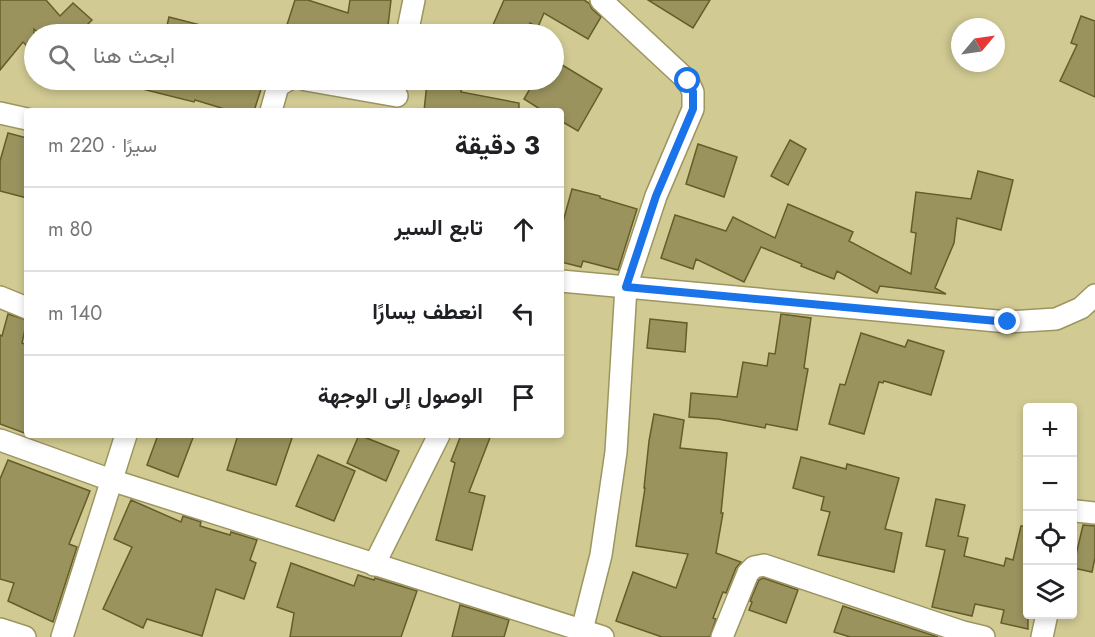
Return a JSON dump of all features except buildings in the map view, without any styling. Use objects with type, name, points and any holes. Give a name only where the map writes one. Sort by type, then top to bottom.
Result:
[{"type":"street","points":[[409,24],[414,0]]},
{"type":"street","points":[[582,630],[601,555],[616,452],[626,287],[656,196],[693,109],[693,92],[688,81],[601,0]]},
{"type":"street","points":[[272,108],[277,90]]},
{"type":"street","points":[[363,90],[397,96]]},
{"type":"street","points":[[0,113],[24,118]]},
{"type":"street","points":[[564,280],[1008,322],[1056,319],[1081,308],[1095,295]]},
{"type":"street","points":[[0,297],[24,307]]},
{"type":"street","points":[[62,637],[125,438]]},
{"type":"street","points":[[374,565],[438,438]]},
{"type":"street","points":[[0,440],[111,480],[603,637]]},
{"type":"street","points":[[1077,511],[1095,513]]},
{"type":"street","points":[[722,637],[748,573],[754,567],[764,565],[963,633],[984,637]]},
{"type":"street","points":[[1042,637],[1046,619]]},
{"type":"street","points":[[0,629],[25,637]]},
{"type":"route","points":[[688,81],[693,92],[693,109],[656,196],[626,287],[1008,322]]}]
